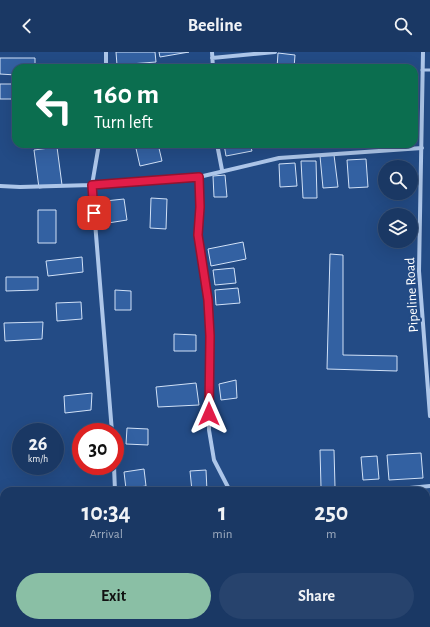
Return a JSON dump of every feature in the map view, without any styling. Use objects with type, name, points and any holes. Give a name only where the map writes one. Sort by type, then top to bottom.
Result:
[{"type":"street","points":[[106,52],[106,64]]},
{"type":"street","points":[[212,52],[213,64]]},
{"type":"street","points":[[212,58],[275,52]]},
{"type":"street","name":"Pipeline Road","points":[[423,52],[419,271],[430,416]]},
{"type":"street","points":[[98,148],[92,185],[111,423]]},
{"type":"street","points":[[218,148],[222,170]]},
{"type":"street","points":[[0,186],[20,187],[92,185],[199,177],[222,170],[279,158],[422,148]]},
{"type":"street","points":[[199,177],[200,207],[198,235],[208,300],[210,336],[209,430],[214,460],[228,487]]},
{"type":"street","points":[[114,475],[115,487]]},
{"type":"street","points":[[420,487],[430,486]]},
{"type":"lane","points":[[422,70],[430,70]]},
{"type":"building","points":[[116,52],[155,52],[156,62],[117,64]]},
{"type":"building","points":[[159,52],[189,52],[160,57]]},
{"type":"building","points":[[278,53],[295,55],[294,64],[277,64]]},
{"type":"building","points":[[0,58],[35,58],[35,64],[12,64],[12,75],[0,74]]},
{"type":"building","points":[[0,84],[12,84],[12,99],[0,99]]},
{"type":"building","points":[[57,148],[62,185],[39,188],[34,150]]},
{"type":"building","points":[[136,148],[159,148],[162,161],[140,166]]},
{"type":"building","points":[[225,148],[251,148],[252,151],[226,156]]},
{"type":"building","points":[[334,155],[338,187],[323,188],[320,156]]},
{"type":"building","points":[[366,159],[368,187],[349,188],[347,160]]},
{"type":"building","points":[[301,161],[316,161],[317,198],[303,198]]},
{"type":"building","points":[[295,163],[297,186],[280,187],[279,164]]},
{"type":"building","points":[[225,175],[227,197],[214,197],[213,176]]},
{"type":"building","points":[[151,198],[167,199],[166,229],[150,228]]},
{"type":"building","points":[[124,199],[127,220],[108,223],[105,201]]},
{"type":"building","points":[[38,210],[56,210],[56,243],[38,243]]},
{"type":"building","points":[[243,242],[246,259],[211,266],[208,249]]},
{"type":"building","points":[[330,254],[343,255],[343,355],[397,356],[397,371],[327,369]]},
{"type":"building","points":[[82,257],[83,272],[48,276],[46,261]]},
{"type":"building","points":[[234,268],[236,283],[215,285],[213,270]]},
{"type":"building","points":[[6,277],[38,277],[38,290],[6,291]]},
{"type":"building","points":[[238,288],[240,303],[216,305],[215,290]]},
{"type":"building","points":[[115,290],[131,291],[131,310],[115,310]]},
{"type":"building","points":[[81,302],[82,319],[57,321],[56,303]]},
{"type":"building","points":[[43,322],[42,339],[5,341],[4,323]]},
{"type":"building","points":[[174,334],[196,335],[196,351],[174,351]]},
{"type":"building","points":[[236,380],[237,398],[221,400],[219,384]]},
{"type":"building","points":[[196,383],[199,405],[158,407],[156,387]]},
{"type":"building","points":[[92,393],[91,410],[65,413],[64,396]]},
{"type":"building","points":[[127,428],[148,429],[148,445],[126,444]]},
{"type":"building","points":[[320,450],[334,450],[335,487],[321,487]]},
{"type":"building","points":[[421,453],[423,478],[389,480],[387,455]]},
{"type":"building","points":[[377,456],[379,479],[363,480],[361,457]]},
{"type":"building","points":[[144,469],[146,486],[126,487],[124,472]]},
{"type":"building","points":[[206,470],[207,487],[192,487],[190,471]]},
{"type":"route","points":[[94,213],[92,185],[199,177],[200,207],[198,235],[208,300],[210,336],[209,414]]}]
